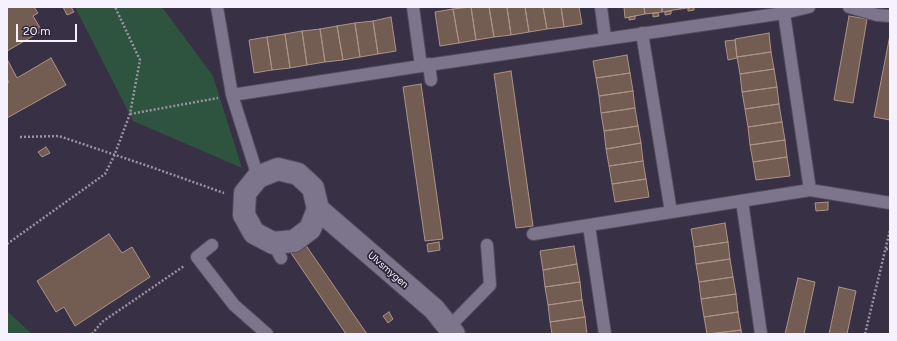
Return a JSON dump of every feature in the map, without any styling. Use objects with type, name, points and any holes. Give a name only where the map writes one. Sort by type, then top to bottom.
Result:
[{"type":"street","points":[[278,169],[298,174],[313,188],[318,209],[310,229],[294,242],[263,243],[244,215],[245,194],[258,177],[278,169]]},
{"type":"street","name":"Ulvsmygen","points":[[318,209],[429,313],[452,330]]},
{"type":"lane","points":[[217,7],[232,95],[258,177]]},
{"type":"lane","points":[[413,7],[425,65],[430,80]]},
{"type":"lane","points":[[601,7],[605,38]]},
{"type":"lane","points":[[232,95],[605,38],[784,13],[809,7]]},
{"type":"lane","points":[[849,7],[877,15],[890,16]]},
{"type":"lane","points":[[784,13],[810,190]]},
{"type":"lane","points":[[642,34],[671,212]]},
{"type":"lane","points":[[533,234],[810,190],[890,203]]},
{"type":"lane","points":[[742,201],[761,334]]},
{"type":"lane","points":[[589,226],[605,334]]},
{"type":"lane","points":[[212,245],[197,257],[234,305],[267,334]]},
{"type":"lane","points":[[452,330],[490,285],[487,245]]},
{"type":"path","points":[[7,244],[105,174],[114,156],[130,114],[140,60],[114,7]]},
{"type":"path","points":[[130,114],[232,95]]},
{"type":"path","points":[[20,137],[59,136],[245,201]]},
{"type":"path","points":[[865,334],[890,230]]},
{"type":"path","points":[[886,248],[890,250]]},
{"type":"path","points":[[92,334],[102,322],[197,257]]},
{"type":"green space","points":[[75,7],[162,7],[213,76],[242,168],[133,121]]},
{"type":"green space","points":[[7,311],[32,334],[7,334]]},
{"type":"building","points":[[7,7],[34,7],[38,13],[33,16],[42,31],[7,51]]},
{"type":"building","points":[[63,7],[71,7],[74,12],[67,15]]},
{"type":"building","points":[[471,7],[476,40],[459,43],[453,9]]},
{"type":"building","points":[[471,7],[489,7],[494,37],[476,40]]},
{"type":"building","points":[[489,7],[507,7],[511,35],[494,37]]},
{"type":"building","points":[[507,7],[525,7],[529,32],[511,35]]},
{"type":"building","points":[[525,7],[543,7],[547,29],[529,32]]},
{"type":"building","points":[[543,7],[561,7],[564,27],[547,29]]},
{"type":"building","points":[[561,7],[579,7],[582,24],[564,27]]},
{"type":"building","points":[[624,7],[644,7],[645,14],[625,18]]},
{"type":"building","points":[[644,7],[662,7],[662,12],[645,14]]},
{"type":"building","points":[[662,7],[680,7],[680,9],[662,12]]},
{"type":"building","points":[[680,7],[695,7],[680,9]]},
{"type":"building","points":[[694,7],[694,10],[688,11],[688,8]]},
{"type":"building","points":[[453,9],[459,43],[440,46],[435,12]]},
{"type":"building","points":[[671,11],[671,14],[665,15],[665,12]]},
{"type":"building","points":[[653,13],[658,13],[659,16],[653,17]]},
{"type":"building","points":[[635,16],[635,19],[629,20],[629,17]]},
{"type":"building","points":[[849,16],[867,19],[853,103],[834,100]]},
{"type":"building","points":[[391,17],[396,51],[378,54],[373,21]]},
{"type":"building","points":[[373,21],[378,54],[360,57],[355,23]]},
{"type":"building","points":[[355,23],[360,57],[343,60],[337,26]]},
{"type":"building","points":[[337,26],[343,60],[325,62],[320,29]]},
{"type":"building","points":[[320,29],[325,62],[307,65],[302,31]]},
{"type":"building","points":[[302,31],[307,65],[290,68],[285,34]]},
{"type":"building","points":[[769,33],[771,52],[737,57],[735,39]]},
{"type":"building","points":[[285,34],[290,68],[272,70],[267,37]]},
{"type":"building","points":[[890,35],[890,120],[874,117]]},
{"type":"building","points":[[267,37],[272,70],[254,73],[249,40]]},
{"type":"building","points":[[735,40],[737,58],[728,60],[725,41]]},
{"type":"building","points":[[771,52],[774,69],[740,74],[737,57]]},
{"type":"building","points":[[627,55],[630,73],[596,78],[593,61]]},
{"type":"building","points":[[51,58],[66,85],[7,118],[7,83],[9,82],[7,79],[7,59],[17,78]]},
{"type":"building","points":[[774,69],[777,87],[742,92],[740,74]]},
{"type":"building","points":[[511,71],[533,226],[516,228],[494,74]]},
{"type":"building","points":[[630,73],[633,91],[599,96],[596,78]]},
{"type":"building","points":[[421,84],[443,239],[425,241],[403,87]]},
{"type":"building","points":[[777,87],[779,104],[745,109],[742,92]]},
{"type":"building","points":[[633,91],[635,108],[601,113],[599,96]]},
{"type":"building","points":[[779,104],[782,122],[748,127],[745,109]]},
{"type":"building","points":[[635,108],[638,126],[604,131],[601,113]]},
{"type":"building","points":[[782,122],[785,140],[750,145],[748,127]]},
{"type":"building","points":[[638,126],[641,143],[606,149],[604,131]]},
{"type":"building","points":[[785,140],[787,157],[753,162],[750,145]]},
{"type":"building","points":[[641,143],[643,161],[609,166],[606,149]]},
{"type":"building","points":[[46,147],[50,153],[42,157],[38,152]]},
{"type":"building","points":[[787,157],[790,176],[756,180],[753,162]]},
{"type":"building","points":[[643,161],[646,179],[612,184],[609,166]]},
{"type":"building","points":[[646,179],[649,197],[615,202],[612,184]]},
{"type":"building","points":[[828,202],[828,210],[816,211],[815,203]]},
{"type":"building","points":[[725,223],[728,242],[694,247],[691,229]]},
{"type":"building","points":[[109,234],[122,253],[132,247],[150,277],[75,326],[64,307],[56,312],[37,281]]},
{"type":"building","points":[[439,242],[440,250],[428,252],[427,244]]},
{"type":"building","points":[[728,242],[730,259],[696,264],[694,247]]},
{"type":"building","points":[[305,244],[367,334],[346,334],[291,253]]},
{"type":"building","points":[[574,246],[577,264],[543,270],[540,251]]},
{"type":"building","points":[[730,259],[733,277],[699,282],[696,264]]},
{"type":"building","points":[[577,264],[580,282],[545,287],[543,270]]},
{"type":"building","points":[[733,277],[736,294],[701,299],[699,282]]},
{"type":"building","points":[[798,278],[815,282],[804,334],[785,334]]},
{"type":"building","points":[[580,282],[582,300],[548,305],[545,287]]},
{"type":"building","points":[[839,287],[856,291],[847,334],[829,334]]},
{"type":"building","points":[[736,294],[738,312],[704,317],[701,299]]},
{"type":"building","points":[[582,300],[585,317],[550,322],[548,305]]},
{"type":"building","points":[[389,312],[393,319],[388,323],[383,316]]},
{"type":"building","points":[[738,312],[741,330],[707,334],[704,317]]},
{"type":"building","points":[[585,317],[587,334],[552,334],[550,322]]},
{"type":"building","points":[[741,330],[742,334],[712,334]]}]
